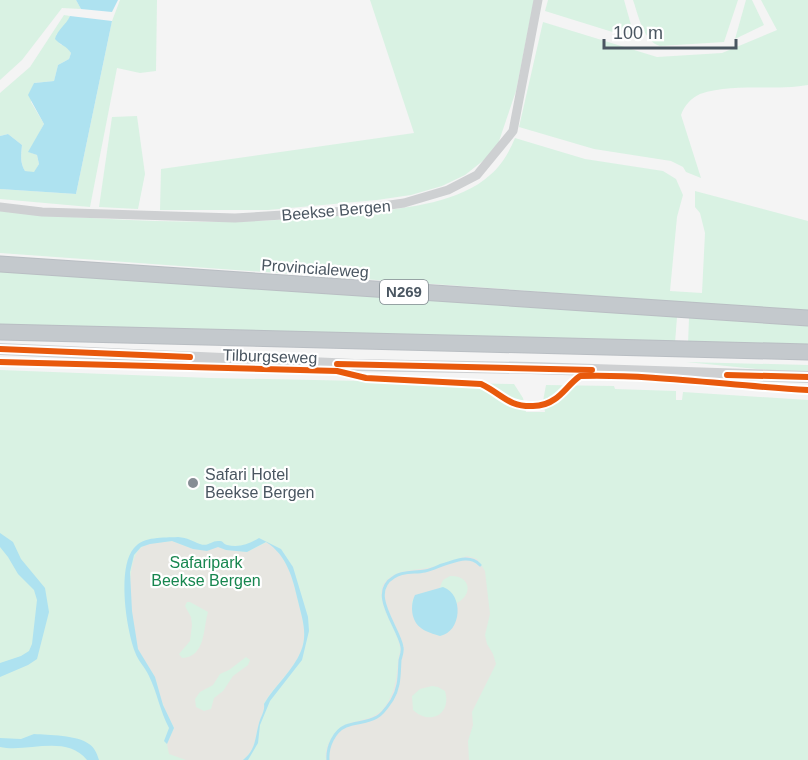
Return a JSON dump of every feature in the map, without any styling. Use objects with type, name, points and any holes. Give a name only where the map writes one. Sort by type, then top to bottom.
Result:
[{"type":"highway","name":"Provincialeweg","points":[[0,264],[808,318]]},
{"type":"highway","points":[[0,332],[808,352]]},
{"type":"street","name":"Beekse Bergen","points":[[0,207],[42,212],[235,218],[348,211],[404,203],[448,190],[477,175],[513,131],[538,0]]},
{"type":"street","name":"Tilburgseweg","points":[[0,349],[354,365],[808,377]]},
{"type":"green space","points":[[0,0],[76,0],[81,9],[62,8],[22,60],[0,80]]},
{"type":"green space","points":[[120,0],[157,0],[156,71],[140,73],[117,68],[90,207],[0,199],[0,189],[76,194],[112,21]]},
{"type":"green space","points":[[370,0],[534,0],[516,91],[497,147],[484,160],[465,175],[442,186],[411,195],[268,210],[160,210],[161,169],[414,133]]},
{"type":"green space","points":[[548,0],[624,0],[635,39],[545,11]]},
{"type":"green space","points":[[633,0],[738,0],[724,42],[660,46],[649,39],[645,33]]},
{"type":"green space","points":[[746,0],[752,0],[764,25],[735,39]]},
{"type":"green space","points":[[761,0],[808,0],[808,85],[726,89],[700,94],[691,100],[681,115],[701,178],[686,172],[683,167],[671,161],[594,149],[519,127],[543,22],[657,57],[722,53],[777,30]]},
{"type":"green space","points":[[64,15],[70,16],[67,24],[56,35],[60,44],[67,47],[71,53],[69,59],[58,65],[54,81],[34,83],[31,102],[44,124],[29,152],[37,155],[39,164],[34,173],[25,171],[23,168],[22,145],[8,134],[0,136],[0,93],[30,67]]},
{"type":"green space","points":[[137,116],[145,174],[138,209],[99,207],[112,117]]},
{"type":"green space","points":[[515,138],[585,159],[663,171],[676,179],[683,195],[677,217],[670,291],[702,293],[705,233],[700,213],[695,207],[695,191],[808,221],[808,311],[0,253],[0,211],[92,218],[231,222],[324,217],[433,202],[464,192],[490,175],[505,158]]},
{"type":"green space","points":[[0,269],[677,317],[675,343],[0,326]]},
{"type":"green space","points":[[689,318],[808,326],[808,347],[688,344]]},
{"type":"green space","points":[[686,362],[808,365],[808,374]]},
{"type":"green space","name":"Safaripark Beekse Bergen","points":[[0,370],[211,378],[514,384],[523,398],[526,412],[545,412],[543,401],[546,385],[614,386],[615,389],[676,391],[676,400],[682,400],[683,392],[808,400],[808,760],[0,760]]},
{"type":"sand","points":[[172,541],[193,549],[218,547],[247,552],[267,542],[280,554],[291,576],[304,626],[303,644],[294,665],[264,703],[254,743],[243,760],[186,760],[169,754],[167,744],[174,728],[163,705],[157,682],[137,647],[130,595],[135,555],[148,544]],"holes":[[[187,602],[208,612],[199,647],[195,653],[182,658],[179,654],[190,641],[192,625],[191,617],[185,606]],[[246,657],[250,660],[248,665],[233,676],[223,691],[214,698],[211,709],[204,711],[196,707],[195,699],[200,692],[213,685],[220,674]]]},
{"type":"sand","points":[[467,556],[477,559],[485,571],[490,614],[485,635],[496,664],[472,712],[473,725],[468,741],[469,760],[326,760],[327,746],[338,731],[345,725],[376,715],[383,709],[393,690],[400,649],[382,598],[382,589],[386,581],[400,572],[436,566]],"holes":[[[450,576],[462,579],[468,590],[457,603],[455,623],[440,636],[414,618],[412,601],[420,594],[439,589],[443,580]],[[432,686],[445,691],[445,706],[438,715],[426,717],[413,710],[412,696],[420,689]]]},
{"type":"water","points":[[76,0],[118,0],[112,12],[81,9]]},
{"type":"water","points":[[70,16],[112,21],[76,194],[0,189],[0,136],[8,134],[22,145],[21,156],[25,171],[34,172],[39,164],[37,155],[28,152],[44,124],[28,95],[34,83],[54,81],[58,65],[69,59],[71,53],[55,39]]},
{"type":"water","points":[[0,533],[13,542],[21,559],[45,588],[49,612],[37,659],[0,677],[0,663],[29,651],[32,644],[37,600],[34,590],[18,574],[0,547]]},
{"type":"water","points":[[178,537],[203,545],[222,541],[227,545],[236,546],[248,544],[259,538],[281,549],[293,567],[308,617],[309,631],[302,660],[270,701],[260,725],[258,743],[248,760],[243,760],[253,748],[264,704],[293,665],[303,645],[304,626],[294,584],[284,561],[266,542],[247,552],[218,547],[207,551],[193,549],[172,541],[141,547],[134,555],[130,572],[132,611],[138,649],[155,677],[163,705],[174,728],[167,744],[164,741],[169,728],[152,682],[136,655],[132,642],[126,614],[124,583],[129,557],[138,544],[154,538]]},
{"type":"water","points":[[443,587],[454,597],[458,613],[453,628],[440,636],[425,631],[418,625],[413,617],[412,608],[415,595]]},
{"type":"water","points":[[34,734],[63,736],[84,741],[93,747],[99,760],[87,760],[78,752],[57,746],[0,747],[0,738],[21,739]]},
{"type":"waterway","points":[[328,760],[330,745],[342,728],[379,716],[395,695],[399,681],[402,649],[384,601],[383,592],[386,584],[401,574],[427,571],[457,560],[467,559],[480,565]]},
{"type":"cycle path","points":[[0,349],[190,357]]},
{"type":"cycle path","points":[[0,362],[337,371],[366,378],[481,384],[511,402],[524,406],[539,406],[550,402],[580,376],[666,378],[808,390]]},
{"type":"cycle path","points":[[337,364],[592,370]]},
{"type":"cycle path","points":[[727,375],[808,377]]},
{"type":"place","name":"Safari Hotel Beekse Bergen","points":[[193,483]]}]
